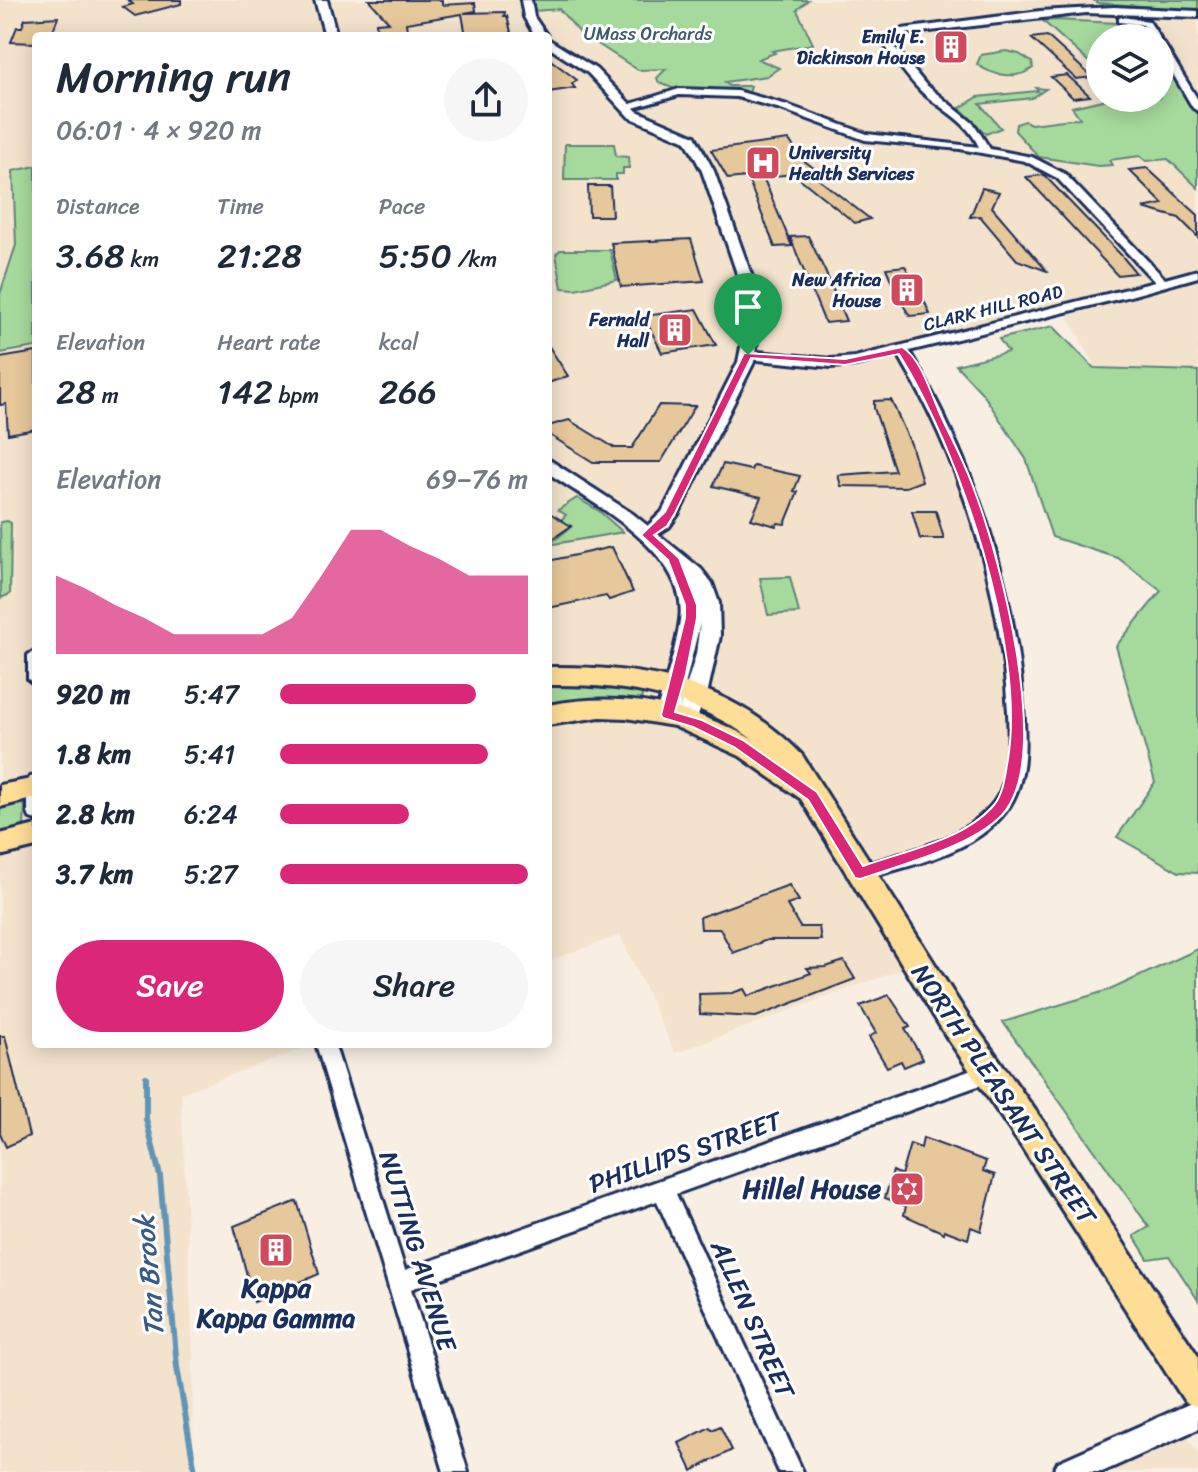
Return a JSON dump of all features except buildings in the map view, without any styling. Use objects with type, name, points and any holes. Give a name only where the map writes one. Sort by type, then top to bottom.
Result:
[{"type":"main road","points":[[321,0],[330,32]]},
{"type":"main road","points":[[552,468],[625,516],[673,558],[689,593],[691,612],[681,705]]},
{"type":"main road","points":[[552,676],[603,677],[681,705]]},
{"type":"main road","points":[[552,714],[600,708],[681,705]]},
{"type":"main road","name":"NORTH PLEASANT STREET","points":[[681,705],[728,710],[770,736],[801,771],[860,873],[1198,1389]]},
{"type":"main road","points":[[0,796],[32,789]]},
{"type":"main road","points":[[0,845],[32,837]]},
{"type":"street","points":[[526,0],[529,17],[538,32]]},
{"type":"street","points":[[986,150],[974,128],[929,92],[891,47],[889,39],[902,32],[1050,13],[1104,10],[1198,14]]},
{"type":"street","points":[[1050,13],[1065,18],[1140,21],[1146,24]]},
{"type":"street","points":[[552,45],[592,71],[626,107],[644,120],[686,135],[705,165],[750,291],[752,315],[748,355],[670,513],[647,535]]},
{"type":"street","points":[[1174,68],[1198,108]]},
{"type":"street","points":[[626,107],[671,93],[719,92],[766,100],[865,137],[986,150],[1028,159],[1057,172],[1162,283]]},
{"type":"street","name":"CLARK HILL ROAD","points":[[748,355],[845,362],[1198,273]]},
{"type":"street","points":[[860,873],[948,842],[991,818],[1002,806],[1010,787],[1017,742],[1011,652],[993,562],[970,491],[916,372],[902,350]]},
{"type":"street","name":"NUTTING AVENUE","points":[[326,1048],[456,1472]]},
{"type":"street","name":"PHILLIPS STREET","points":[[398,1283],[989,1073]]},
{"type":"street","name":"ALLEN STREET","points":[[663,1190],[791,1472]]},
{"type":"street","points":[[1068,1472],[1198,1414]]},
{"type":"shaded area","points":[[0,0],[1198,0],[1198,390],[1187,368],[1108,389],[1062,305],[898,347],[964,491],[986,561],[1003,641],[1009,725],[1004,774],[987,809],[971,823],[846,872],[905,968],[675,1053],[620,935],[552,960],[552,32],[32,32],[32,1048],[305,1048],[181,1093],[193,1357],[192,1472],[0,1472]]},
{"type":"shaded area","points":[[1187,1436],[1198,1454],[1198,1472],[1104,1472]]},
{"type":"green space","name":"UMass Orchards","points":[[532,0],[808,0],[797,10],[813,44],[772,51],[775,53],[758,59],[779,68],[767,76],[725,82],[729,86],[751,86],[749,93],[707,88],[675,89],[659,83],[657,78],[666,69],[638,70],[593,41],[588,42],[559,9],[534,11]]},
{"type":"green space","points":[[1093,0],[1198,0],[1198,10],[1098,3]]},
{"type":"green space","points":[[1043,21],[1137,24],[1086,24],[1086,59]]},
{"type":"green space","points":[[1006,51],[1032,62],[1033,68],[1020,74],[1005,75],[977,64],[981,55]]},
{"type":"green space","points":[[1174,76],[1198,112],[1198,188],[1168,159],[1146,161],[1140,156],[1109,160],[1112,165],[1098,166],[1039,157],[1015,131],[1016,124],[1025,121],[1031,124],[1080,118],[1072,107],[1086,104],[1086,112],[1174,112]]},
{"type":"green space","points":[[1036,88],[1046,89],[1032,98],[980,104],[1001,128],[986,134],[960,108],[978,97],[1038,91]]},
{"type":"green space","points":[[565,144],[614,144],[616,156],[628,157],[629,168],[623,168],[623,174],[616,174],[616,180],[564,180]]},
{"type":"green space","points":[[32,167],[32,348],[0,353],[0,294],[16,245],[13,171]]},
{"type":"green space","points":[[560,250],[610,250],[617,280],[575,289],[562,288],[556,254]]},
{"type":"green space","points":[[1053,326],[1094,368],[1198,371],[1198,873],[1179,872],[1117,837],[1155,782],[1116,646],[1161,591],[1118,558],[1052,537],[1026,459],[983,394],[956,365],[1008,352],[999,339]]},
{"type":"green space","points":[[577,498],[599,511],[623,532],[552,544],[571,527],[561,520],[566,515],[558,510]]},
{"type":"green space","points":[[0,522],[11,523],[10,594],[1,598]]},
{"type":"green space","points":[[790,577],[799,613],[768,615],[760,578]]},
{"type":"green space","points":[[574,682],[643,690],[641,700],[586,699],[552,703],[552,683]]},
{"type":"green space","points":[[22,802],[25,807],[24,826],[0,837],[0,803]]},
{"type":"green space","points":[[1198,949],[1198,1300],[1169,1256],[1148,1259],[1134,1236],[1149,1227],[1003,1022],[1112,989]]},
{"type":"waterway","name":"Tan Brook","points":[[146,1077],[146,1119],[160,1176],[177,1367],[195,1472]]},
{"type":"place","name":"Emily E. Dickinson House","points":[[951,47]]},
{"type":"place","name":"University Health Services","points":[[763,163]]},
{"type":"place","name":"New Africa House","points":[[907,290]]},
{"type":"place","name":"Fernald Hall","points":[[675,330]]},
{"type":"place","name":"Hillel House","points":[[907,1189]]},
{"type":"place","name":"Kappa Kappa Gamma","points":[[276,1250]]},
{"type":"route","points":[[902,350],[916,372],[970,491],[1001,597],[1015,685],[1017,742],[1010,787],[1002,806],[966,835],[860,873],[813,796],[739,743],[697,724],[667,715],[680,674],[691,605],[689,593],[673,558],[647,535],[670,513],[748,355],[831,363],[902,350]]}]
